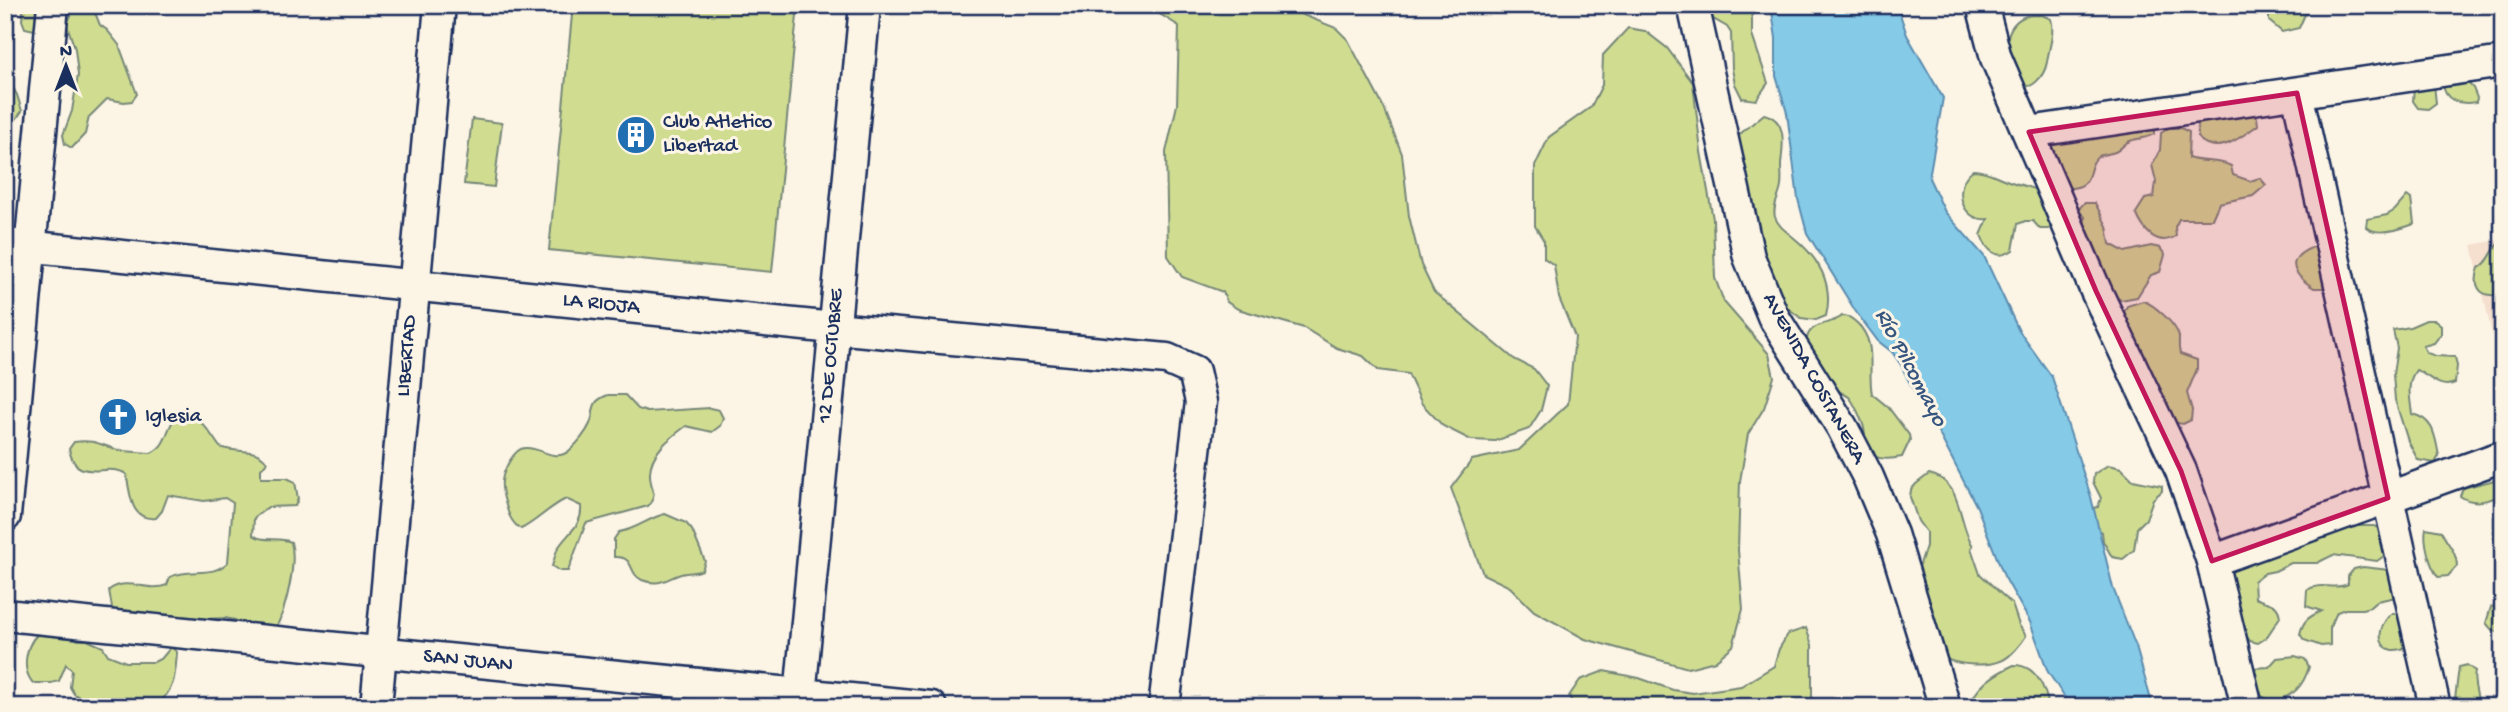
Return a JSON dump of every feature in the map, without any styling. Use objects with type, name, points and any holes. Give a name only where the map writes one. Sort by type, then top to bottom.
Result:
[{"type":"street","points":[[5,516],[18,246],[53,5]]},
{"type":"street","name":"LIBERTAD","points":[[376,707],[440,5]]},
{"type":"street","name":"12 DE OCTUBRE","points":[[799,701],[864,5]]},
{"type":"street","name":"AVENIDA COSTANERA","points":[[1693,5],[1749,257],[1773,316],[1842,427],[1868,477],[1892,534],[1945,707]]},
{"type":"street","points":[[1982,5],[1996,58],[2096,291],[2181,471],[2212,561],[2247,707]]},
{"type":"street","points":[[2029,132],[2503,62]]},
{"type":"street","points":[[2297,93],[2435,707]]},
{"type":"street","name":"LA RIOJA","points":[[18,246],[1167,359],[1194,371],[1201,402],[1164,707]]},
{"type":"street","points":[[2212,561],[2503,456]]},
{"type":"street","name":"SAN JUAN","points":[[5,615],[381,653],[799,701],[931,707]]},
{"type":"highlighted area","points":[[2297,93],[2388,498],[2212,561],[2181,471],[2096,291],[2029,132]]},
{"type":"shaded area","points":[[2503,239],[2503,384],[2472,245]]},
{"type":"green space","points":[[24,5],[49,5],[42,26],[34,30],[25,28],[22,20]]},
{"type":"green space","points":[[75,5],[92,5],[100,25],[119,45],[137,94],[132,101],[107,99],[89,117],[85,134],[72,148],[65,144],[63,135],[72,111],[78,75],[75,49],[67,25]]},
{"type":"green space","points":[[573,5],[798,5],[772,272],[549,250]]},
{"type":"green space","points":[[1145,5],[1278,5],[1336,28],[1348,40],[1384,108],[1402,154],[1409,216],[1421,265],[1434,292],[1514,359],[1534,369],[1547,386],[1541,410],[1529,429],[1495,441],[1471,440],[1443,426],[1422,404],[1408,374],[1378,370],[1363,356],[1337,348],[1304,328],[1238,309],[1227,302],[1223,292],[1182,277],[1168,256],[1166,152],[1177,105],[1179,26]]},
{"type":"green space","points":[[1707,5],[1752,5],[1752,35],[1768,83],[1756,100],[1742,98],[1732,69],[1731,33],[1727,27],[1710,17]]},
{"type":"green space","points":[[2269,5],[2306,5],[2299,28],[2282,32],[2269,21]]},
{"type":"green space","points":[[2042,15],[2051,19],[2052,24],[2046,67],[2032,85],[2023,85],[2015,79],[2008,60],[2008,38],[2019,20],[2026,16]]},
{"type":"green space","points":[[1628,28],[1645,31],[1667,48],[1693,83],[1701,152],[1713,219],[1715,278],[1724,302],[1769,354],[1774,377],[1764,408],[1748,434],[1740,481],[1738,550],[1743,609],[1733,646],[1715,661],[1688,668],[1585,639],[1534,611],[1510,587],[1483,574],[1451,488],[1472,460],[1519,450],[1568,404],[1575,337],[1559,298],[1554,265],[1544,258],[1544,241],[1535,226],[1535,166],[1549,137],[1591,107],[1602,85],[1603,55]]},
{"type":"green space","points":[[2463,78],[2473,88],[2476,102],[2458,102],[2446,94],[2443,83]]},
{"type":"green space","points":[[5,80],[9,81],[17,95],[22,111],[12,125],[5,126]]},
{"type":"green space","points":[[2434,85],[2436,103],[2428,109],[2418,108],[2413,101],[2414,88]]},
{"type":"green space","points":[[2240,106],[2257,117],[2258,125],[2236,140],[2221,146],[2213,146],[2198,138],[2197,122]]},
{"type":"green space","points":[[1764,114],[1777,122],[1783,141],[1781,183],[1775,217],[1782,228],[1810,254],[1826,282],[1826,316],[1816,320],[1801,318],[1785,306],[1774,276],[1763,257],[1763,248],[1755,235],[1753,201],[1733,147],[1740,134]]},
{"type":"green space","points":[[472,119],[502,123],[494,187],[464,184]]},
{"type":"green space","points":[[2154,126],[2154,134],[2126,143],[2115,152],[2099,156],[2086,181],[2076,187],[2067,188],[2047,156],[2052,140]]},
{"type":"green space","points":[[2169,128],[2181,128],[2189,132],[2188,158],[2226,164],[2231,166],[2233,175],[2250,181],[2260,178],[2266,185],[2253,196],[2219,203],[2212,219],[2179,219],[2175,227],[2176,236],[2163,240],[2157,238],[2147,231],[2136,213],[2145,199],[2154,197],[2156,181],[2152,165],[2160,150],[2161,133]]},
{"type":"green space","points":[[1973,170],[1986,172],[2045,194],[2055,226],[2040,229],[2033,221],[2018,224],[2013,250],[2002,255],[1993,253],[1981,235],[1988,219],[1971,215],[1962,201],[1963,184]]},
{"type":"green space","points":[[2407,196],[2411,199],[2414,224],[2383,232],[2366,227],[2367,219],[2387,215]]},
{"type":"green space","points":[[2084,203],[2095,203],[2107,226],[2110,244],[2125,252],[2151,246],[2160,248],[2165,255],[2160,272],[2151,275],[2137,297],[2121,300],[2113,296],[2084,234],[2085,217],[2078,210]]},
{"type":"green space","points":[[2503,239],[2503,288],[2497,295],[2485,294],[2477,284],[2479,268],[2487,262]]},
{"type":"green space","points":[[2325,243],[2329,288],[2314,288],[2297,273],[2295,261],[2305,251]]},
{"type":"green space","points":[[2143,301],[2170,321],[2179,337],[2180,354],[2197,360],[2197,369],[2187,393],[2192,410],[2191,420],[2183,424],[2166,421],[2123,314],[2127,306]]},
{"type":"green space","points":[[1842,316],[1857,323],[1868,339],[1872,394],[1888,407],[1909,435],[1910,440],[1902,457],[1890,459],[1870,454],[1865,445],[1863,425],[1852,401],[1827,379],[1809,351],[1809,333],[1817,326]]},
{"type":"green space","points":[[2435,320],[2441,325],[2441,334],[2434,343],[2423,346],[2427,353],[2455,357],[2457,366],[2455,383],[2449,385],[2439,384],[2416,370],[2411,380],[2409,391],[2412,414],[2425,420],[2432,429],[2439,456],[2435,463],[2418,460],[2408,441],[2395,400],[2393,374],[2397,348],[2393,330]]},
{"type":"green space","points":[[608,395],[625,395],[638,409],[647,412],[710,408],[719,410],[723,418],[720,426],[712,432],[686,426],[668,441],[653,460],[650,480],[653,494],[648,506],[586,523],[568,571],[560,571],[552,566],[556,552],[577,525],[581,506],[566,499],[521,529],[512,521],[507,510],[502,489],[503,477],[510,461],[521,449],[531,448],[553,455],[564,454],[570,450],[588,427],[598,400]]},
{"type":"green space","points":[[182,416],[200,422],[220,447],[252,452],[262,457],[267,462],[261,469],[261,478],[287,478],[295,482],[298,499],[295,506],[268,507],[254,518],[253,535],[262,539],[291,542],[293,562],[290,586],[276,628],[250,630],[235,620],[225,618],[190,620],[119,614],[112,608],[109,590],[116,586],[130,584],[160,587],[167,585],[170,577],[178,574],[208,572],[228,562],[233,503],[225,498],[204,501],[168,495],[156,518],[147,518],[136,510],[133,504],[126,474],[78,467],[69,449],[74,442],[87,441],[118,450],[151,453],[161,446],[175,418]]},
{"type":"green space","points":[[2108,465],[2121,468],[2133,480],[2162,486],[2162,491],[2153,499],[2146,519],[2137,528],[2134,550],[2123,559],[2112,557],[2103,541],[2102,532],[2092,528],[2092,508],[2098,507],[2101,498],[2093,482],[2094,474]]},
{"type":"green space","points":[[1929,474],[1940,478],[1954,494],[1980,574],[2012,604],[2026,636],[2016,650],[2003,660],[1972,665],[1943,657],[1918,570],[1926,546],[1926,532],[1918,521],[1910,497],[1911,490]]},
{"type":"green space","points":[[2503,478],[2503,492],[2493,498],[2470,501],[2460,496],[2463,488]]},
{"type":"green space","points":[[665,514],[686,523],[692,530],[705,561],[702,570],[655,583],[642,580],[637,577],[626,559],[614,557],[614,539],[619,532]]},
{"type":"green space","points":[[2348,526],[2374,526],[2382,530],[2384,556],[2377,561],[2333,555],[2317,563],[2291,563],[2265,573],[2254,581],[2255,598],[2277,608],[2280,617],[2266,638],[2258,643],[2250,641],[2233,606],[2230,567],[2245,558],[2280,553]]},
{"type":"green space","points":[[2426,528],[2441,531],[2454,552],[2457,566],[2448,576],[2438,577],[2432,567],[2426,546]]},
{"type":"green space","points":[[2363,567],[2389,570],[2401,596],[2377,601],[2362,609],[2337,612],[2330,628],[2330,645],[2321,646],[2304,640],[2300,634],[2303,625],[2321,611],[2306,606],[2307,590],[2317,586],[2338,587],[2348,584],[2348,576],[2354,569]]},
{"type":"green space","points":[[2503,604],[2503,634],[2492,630],[2486,623],[2491,607]]},
{"type":"green space","points":[[2391,614],[2400,614],[2407,647],[2398,650],[2385,647],[2382,642],[2382,628]]},
{"type":"green space","points":[[1806,628],[1812,645],[1812,707],[1574,707],[1569,696],[1580,680],[1604,671],[1693,693],[1741,686],[1774,666],[1779,649],[1788,634]]},
{"type":"green space","points":[[44,630],[63,630],[78,640],[87,640],[103,647],[108,655],[126,662],[154,662],[162,658],[171,647],[177,652],[172,686],[159,704],[126,699],[110,705],[83,699],[74,694],[70,687],[72,670],[66,664],[59,681],[33,683],[27,670],[27,654],[33,640]]},
{"type":"green space","points":[[2295,656],[2305,659],[2309,667],[2296,690],[2274,702],[2259,695],[2252,668],[2269,667],[2277,658]]},
{"type":"green space","points":[[2014,665],[2034,673],[2042,685],[2049,707],[1969,707],[1976,693],[1987,682]]},
{"type":"green space","points":[[2467,665],[2475,671],[2479,707],[2454,707],[2459,667]]},
{"type":"water","name":"Río Pilcomayo","points":[[1771,5],[1897,5],[1907,35],[1943,98],[1929,178],[1945,212],[1984,256],[2019,331],[2052,377],[2091,497],[2113,588],[2136,647],[2153,707],[2071,707],[2048,672],[2030,622],[2004,576],[1977,507],[1934,424],[1923,410],[1901,365],[1856,312],[1807,233],[1798,199],[1787,113],[1776,76],[1776,38]]},
{"type":"place","name":"Club Atletico Libertad","points":[[636,135]]},
{"type":"place","name":"Iglesia","points":[[118,417]]}]
